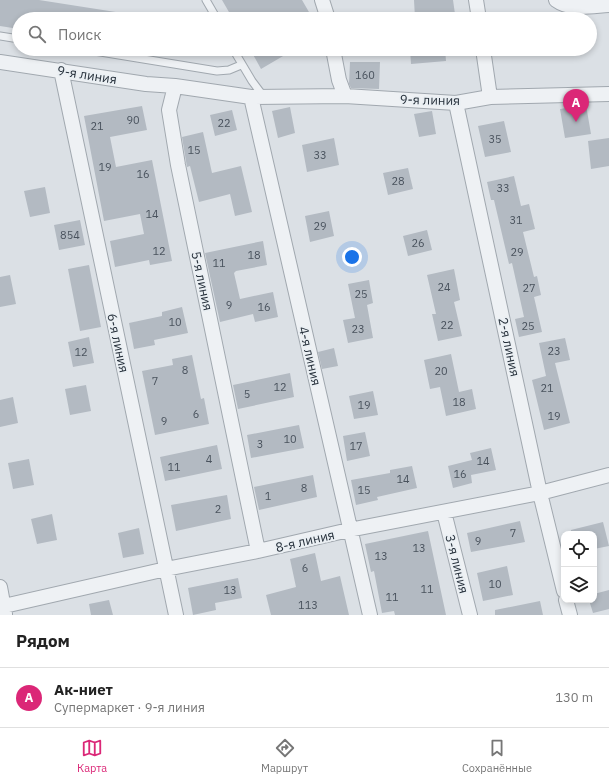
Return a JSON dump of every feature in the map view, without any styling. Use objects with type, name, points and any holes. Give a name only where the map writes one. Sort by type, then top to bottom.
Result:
[{"type":"street","points":[[322,0],[326,12]]},
{"type":"street","points":[[476,0],[478,12]]},
{"type":"street","points":[[556,0],[563,5],[575,7],[609,5]]},
{"type":"street","points":[[334,56],[339,80],[345,96]]},
{"type":"street","points":[[484,56],[490,97]]},
{"type":"street","name":"9-я линия","points":[[0,62],[146,84],[175,86]]},
{"type":"street","name":"6-я линия","points":[[61,70],[176,615]]},
{"type":"street","points":[[175,86],[258,97]]},
{"type":"street","name":"5-я линия","points":[[175,86],[169,110],[178,165],[258,551]]},
{"type":"street","name":"9-я линия","points":[[258,97],[345,96],[456,103],[490,97],[609,94]]},
{"type":"street","name":"4-я линия","points":[[258,97],[349,530],[370,615]]},
{"type":"street","name":"2-я линия","points":[[456,103],[540,493],[561,580]]},
{"type":"street","name":"8-я линия","points":[[3,609],[166,569],[258,551],[349,530],[540,493],[609,475]]},
{"type":"street","name":"3-я линия","points":[[444,512],[470,615]]},
{"type":"street","points":[[0,587],[3,609]]},
{"type":"street","points":[[567,603],[570,615]]},
{"type":"lane","points":[[206,0],[213,12]]},
{"type":"lane","points":[[0,36],[12,38]]},
{"type":"lane","points":[[127,56],[217,70],[229,70],[241,65]]},
{"type":"lane","points":[[236,56],[258,97]]},
{"type":"building","points":[[0,0],[39,0],[116,12],[12,12],[12,28],[0,26]]},
{"type":"building","points":[[222,0],[302,0],[309,12],[229,12]]},
{"type":"building","points":[[414,0],[453,0],[455,12],[415,12]]},
{"type":"building","points":[[254,56],[283,56],[261,69]]},
{"type":"building","points":[[410,56],[446,56],[446,61],[411,64]]},
{"type":"building","points":[[350,62],[380,62],[379,89],[351,88],[349,84]]},
{"type":"building","points":[[586,105],[591,134],[565,138],[560,109]]},
{"type":"building","points":[[142,106],[147,130],[110,137],[116,167],[152,160],[172,261],[150,265],[149,260],[115,267],[110,241],[144,234],[140,214],[104,221],[84,116]]},
{"type":"building","points":[[290,107],[295,133],[278,138],[272,111]]},
{"type":"building","points":[[232,110],[237,130],[215,136],[210,115]]},
{"type":"building","points":[[432,111],[436,134],[419,137],[414,114]]},
{"type":"building","points":[[504,121],[511,152],[485,157],[478,126]]},
{"type":"building","points":[[203,132],[212,173],[241,166],[252,212],[235,216],[230,194],[199,202],[190,166],[187,167],[182,137]]},
{"type":"building","points":[[334,138],[339,165],[307,172],[302,145]]},
{"type":"building","points":[[609,138],[609,166],[591,169],[588,141]]},
{"type":"building","points":[[408,168],[413,189],[388,195],[383,173]]},
{"type":"building","points":[[514,176],[521,206],[529,204],[535,229],[523,232],[534,277],[537,276],[541,295],[534,297],[542,332],[519,337],[515,319],[524,317],[512,263],[509,264],[494,200],[491,200],[487,182]]},
{"type":"building","points":[[45,187],[50,213],[30,217],[24,191]]},
{"type":"building","points":[[329,211],[334,236],[310,242],[305,216]]},
{"type":"building","points":[[80,220],[85,245],[59,250],[54,225]]},
{"type":"building","points":[[427,230],[432,250],[408,256],[403,236]]},
{"type":"building","points":[[263,241],[267,265],[236,271],[234,273],[240,299],[273,292],[278,317],[255,322],[253,314],[220,322],[205,253]]},
{"type":"building","points":[[89,265],[101,327],[80,331],[68,269]]},
{"type":"building","points":[[454,269],[460,300],[454,302],[462,336],[438,341],[432,314],[436,314],[427,275]]},
{"type":"building","points":[[10,275],[16,304],[0,307],[0,277]]},
{"type":"building","points":[[369,280],[373,303],[367,305],[373,338],[348,343],[343,320],[355,318],[348,284]]},
{"type":"building","points":[[182,307],[188,333],[154,340],[155,345],[134,349],[129,323],[162,316],[162,312]]},
{"type":"building","points":[[89,337],[94,363],[73,367],[68,342]]},
{"type":"building","points":[[565,338],[570,360],[555,363],[570,423],[544,430],[532,380],[546,376],[539,343]]},
{"type":"building","points":[[334,348],[338,366],[322,369],[318,352]]},
{"type":"building","points":[[451,354],[459,392],[472,389],[476,409],[446,416],[440,387],[430,389],[424,360]]},
{"type":"building","points":[[192,355],[201,399],[204,398],[209,424],[155,435],[142,371],[173,365],[172,359]]},
{"type":"building","points":[[290,373],[294,397],[238,409],[233,385]]},
{"type":"building","points":[[86,385],[91,411],[70,415],[65,389]]},
{"type":"building","points":[[373,391],[378,415],[354,419],[349,396]]},
{"type":"building","points":[[13,397],[18,423],[0,427],[0,400]]},
{"type":"building","points":[[299,425],[304,448],[251,458],[247,435]]},
{"type":"building","points":[[365,432],[370,456],[347,461],[343,436]]},
{"type":"building","points":[[217,445],[222,469],[165,481],[160,457]]},
{"type":"building","points":[[491,448],[496,470],[471,475],[472,483],[453,488],[448,466],[472,460],[470,453]]},
{"type":"building","points":[[29,459],[34,485],[13,489],[8,463]]},
{"type":"building","points":[[412,466],[417,488],[377,497],[378,500],[356,505],[351,480],[390,473],[390,470]]},
{"type":"building","points":[[313,475],[317,497],[259,510],[254,487]]},
{"type":"building","points":[[227,495],[231,519],[176,531],[171,505]]},
{"type":"building","points":[[52,514],[57,540],[37,544],[31,519]]},
{"type":"building","points":[[520,521],[525,542],[471,552],[467,533]]},
{"type":"building","points":[[603,522],[609,546],[597,548],[597,531],[571,530]]},
{"type":"building","points":[[139,528],[144,554],[123,558],[118,533]]},
{"type":"building","points":[[428,531],[446,615],[395,615],[394,611],[382,613],[374,571],[371,572],[365,544]]},
{"type":"building","points":[[315,553],[321,581],[340,576],[349,615],[271,615],[266,595],[296,587],[290,559]]},
{"type":"building","points":[[507,566],[513,595],[483,601],[477,573]]},
{"type":"building","points":[[238,578],[242,598],[215,603],[216,610],[193,615],[188,588]]},
{"type":"building","points":[[609,590],[609,609],[593,613],[590,603],[597,603],[597,593]]},
{"type":"building","points":[[109,600],[113,615],[91,615],[89,604]]},
{"type":"building","points":[[540,601],[543,615],[495,615],[495,610]]},
{"type":"place","name":"Ак-ниет","points":[[576,122]]}]
